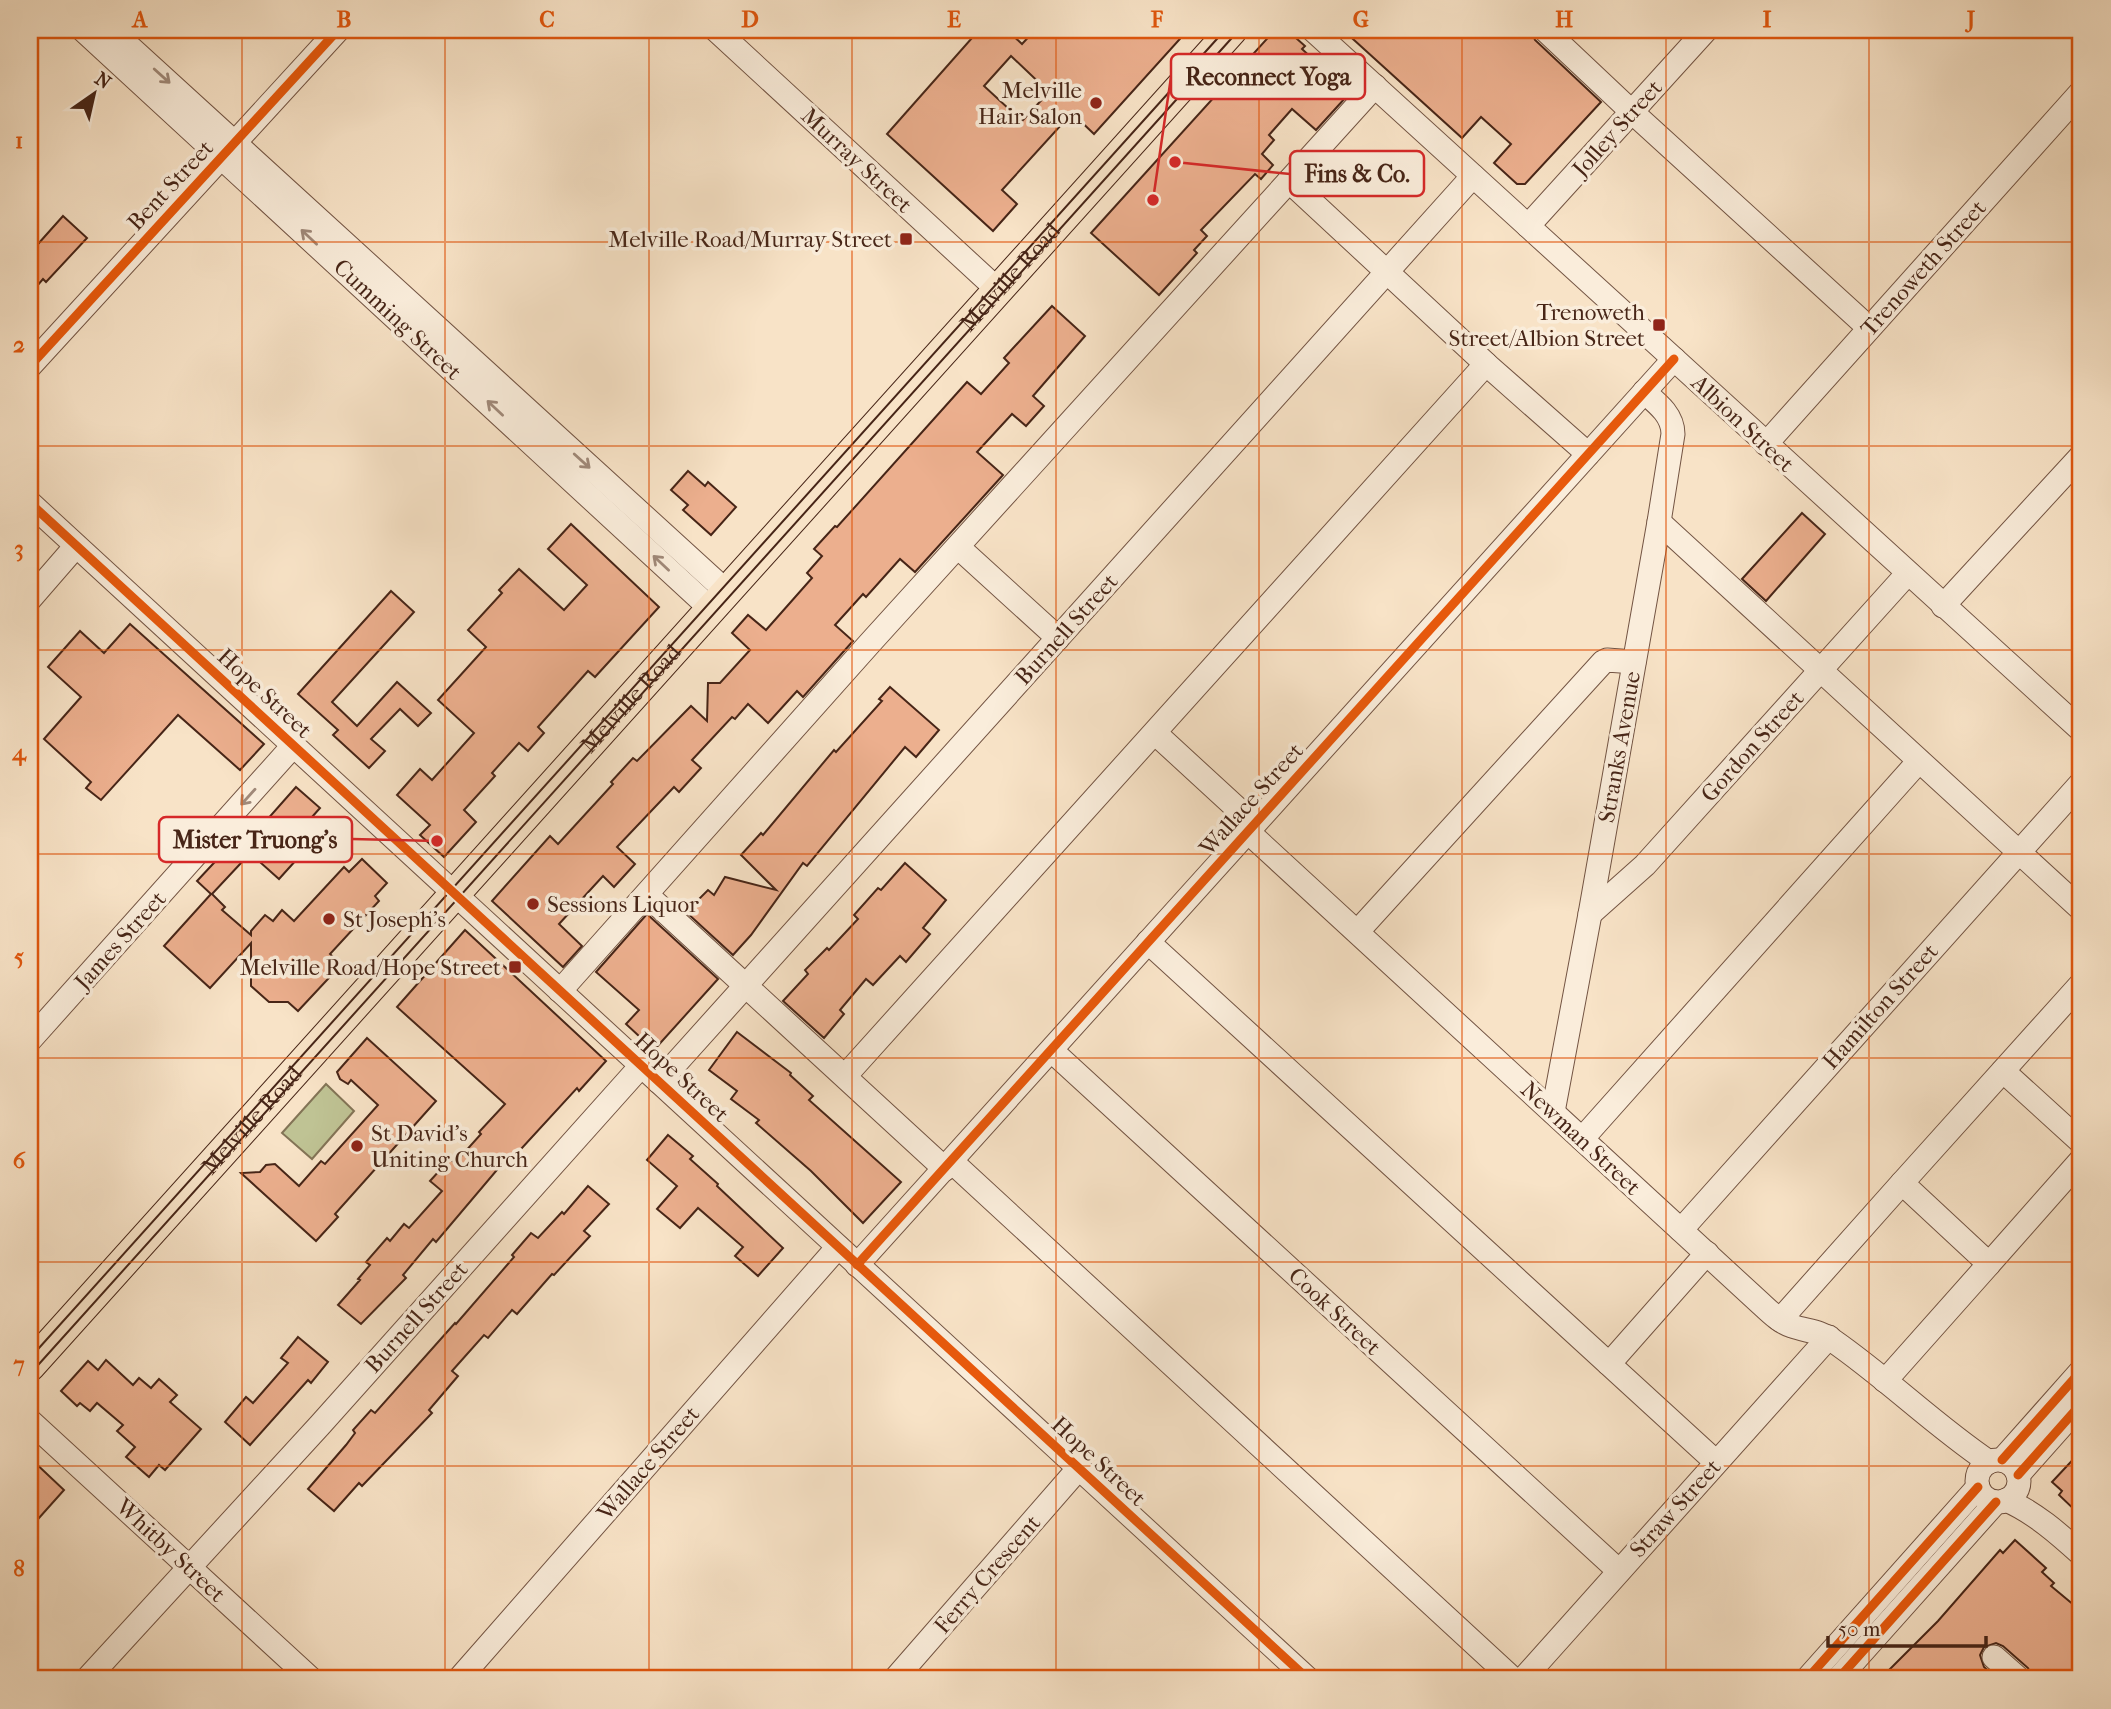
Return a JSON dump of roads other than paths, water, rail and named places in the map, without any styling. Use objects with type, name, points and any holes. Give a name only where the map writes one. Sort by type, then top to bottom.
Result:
[{"type":"main road","name":"Melville Road","points":[[30,1366],[1232,30]]},
{"type":"street","name":"Bent Street","points":[[30,366],[338,30]]},
{"type":"street","name":"Murray Street","points":[[716,30],[998,290]]},
{"type":"street","name":"Albion Street","points":[[1313,30],[2081,730]]},
{"type":"street","points":[[1545,30],[1869,328]]},
{"type":"street","name":"Jolley Street","points":[[1528,226],[1706,30]]},
{"type":"street","name":"Cumming Street","points":[[97,32],[719,601]]},
{"type":"street","points":[[560,991],[1375,86]]},
{"type":"street","name":"Trenoweth Street","points":[[1766,444],[2081,92]]},
{"type":"street","name":"Burnell Street","points":[[659,1082],[1473,176]]},
{"type":"street","points":[[1289,181],[1486,364],[1588,454]]},
{"type":"street","name":"Wallace Street","points":[[857,1265],[1674,359]]},
{"type":"street","points":[[846,1075],[1486,364]]},
{"type":"street","name":"Stranks Avenue","points":[[1553,1112],[1660,522],[1673,428],[1667,414],[1644,392]]},
{"type":"street","points":[[1944,606],[2081,456]]},
{"type":"street","name":"Hope Street","points":[[30,503],[1308,1679]]},
{"type":"street","points":[[1660,522],[2081,909]]},
{"type":"street","points":[[30,599],[76,546]]},
{"type":"street","points":[[958,547],[1058,638]]},
{"type":"street","name":"Gordon Street","points":[[1590,914],[1645,864],[1908,573]]},
{"type":"street","points":[[1358,931],[1603,662],[1634,662]]},
{"type":"street","name":"Newman Street","points":[[1155,733],[1358,931],[1780,1320],[1829,1337],[1930,1420],[1998,1481],[2018,1505],[2060,1535],[2081,1554]]},
{"type":"street","name":"James Street","points":[[30,1040],[293,746]]},
{"type":"street","points":[[1582,1139],[1919,761]]},
{"type":"street","name":"Hamilton Street","points":[[1681,1230],[2081,783]]},
{"type":"street","points":[[647,895],[1513,1679]]},
{"type":"street","points":[[1147,942],[1716,1462]]},
{"type":"street","points":[[1780,1320],[2081,984]]},
{"type":"street","name":"Cook Street","points":[[1052,1051],[1619,1571]]},
{"type":"street","name":"Burnell Street","points":[[91,1678],[641,1066]]},
{"type":"street","points":[[2003,1071],[2081,1142]]},
{"type":"street","points":[[1885,1381],[2081,1160]]},
{"type":"street","points":[[1902,1184],[1989,1264]]},
{"type":"street","name":"Wallace Street","points":[[459,1679],[838,1247]]},
{"type":"street","points":[[1609,1364],[1707,1253]]},
{"type":"street","name":"Straw Street","points":[[1523,1679],[1829,1337]]},
{"type":"street","points":[[1838,1679],[1998,1481],[2081,1371]]},
{"type":"street","points":[[1807,1679],[1998,1481],[2081,1404]]},
{"type":"street","name":"Whitby Street","points":[[30,1421],[311,1679]]},
{"type":"street","name":"Ferry Crescent","points":[[895,1679],[1079,1468]]},
{"type":"street","points":[[1994,1657],[2019,1679]]},
{"type":"tram line","points":[[30,1358],[1225,30]]},
{"type":"tram line","points":[[30,1374],[1239,30]]},
{"type":"place","name":"Melville Hair Salon","points":[[1096,103]]},
{"type":"place","name":"Fins & Co.","points":[[1175,162]]},
{"type":"place","name":"Reconnect Yoga","points":[[1153,200]]},
{"type":"place","name":"Melville Road/Murray Street","points":[[906,239]]},
{"type":"place","name":"Trenoweth Street/Albion Street","points":[[1659,325]]},
{"type":"place","name":"Mister Truong's","points":[[437,841]]},
{"type":"place","name":"Sessions Liquor","points":[[533,904]]},
{"type":"place","name":"St Joseph's","points":[[329,919]]},
{"type":"place","name":"Melville Road/Hope Street","points":[[515,967]]},
{"type":"place","name":"St David's Uniting Church","points":[[357,1146]]}]
